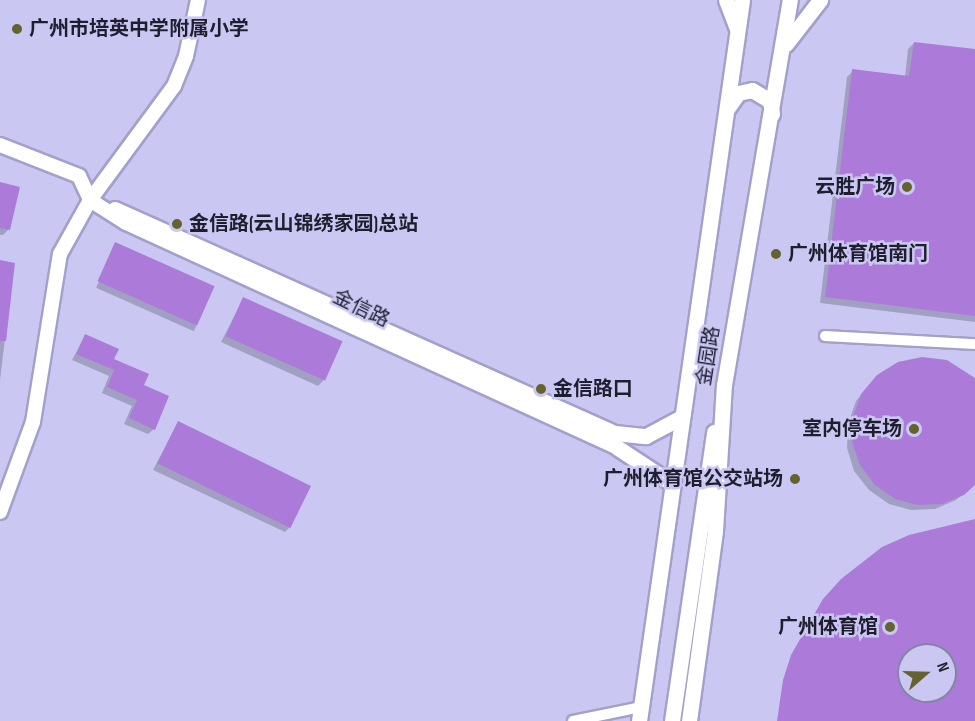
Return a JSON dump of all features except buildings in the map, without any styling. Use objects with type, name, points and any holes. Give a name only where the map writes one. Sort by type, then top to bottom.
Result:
[{"type":"main road","points":[[726,0],[737,28]]},
{"type":"main road","name":"金园路","points":[[640,714],[680,418],[742,0]]},
{"type":"main road","name":"金园路","points":[[689,721],[716,531],[724,385],[773,117],[790,0]]},
{"type":"main road","points":[[784,46],[820,0]]},
{"type":"main road","points":[[725,115],[738,93],[752,90],[770,101],[773,117]]},
{"type":"main road","points":[[672,721],[701,505],[724,385]]},
{"type":"main road","points":[[616,440],[646,436],[680,418]]},
{"type":"main road","points":[[616,440],[671,483]]},
{"type":"street","points":[[0,512],[33,422],[60,254],[90,200],[174,86],[186,56],[198,0]]},
{"type":"street","points":[[0,145],[79,176],[90,200]]},
{"type":"street","name":"金信路","points":[[90,200],[216,251],[616,440]]},
{"type":"street","points":[[825,336],[975,344]]},
{"type":"street","points":[[573,721],[640,714]]},
{"type":"place","name":"广州市培英中学附属小学","points":[[17,29]]},
{"type":"place","name":"云胜广场","points":[[907,187]]},
{"type":"place","name":"金信路(云山锦绣家园)总站","points":[[177,224]]},
{"type":"place","name":"广州体育馆南门","points":[[776,254]]},
{"type":"place","name":"金信路口","points":[[541,389]]},
{"type":"place","name":"室内停车场","points":[[914,429]]},
{"type":"place","name":"广州体育馆公交站场","points":[[795,479]]},
{"type":"place","name":"广州体育馆","points":[[890,627]]}]
